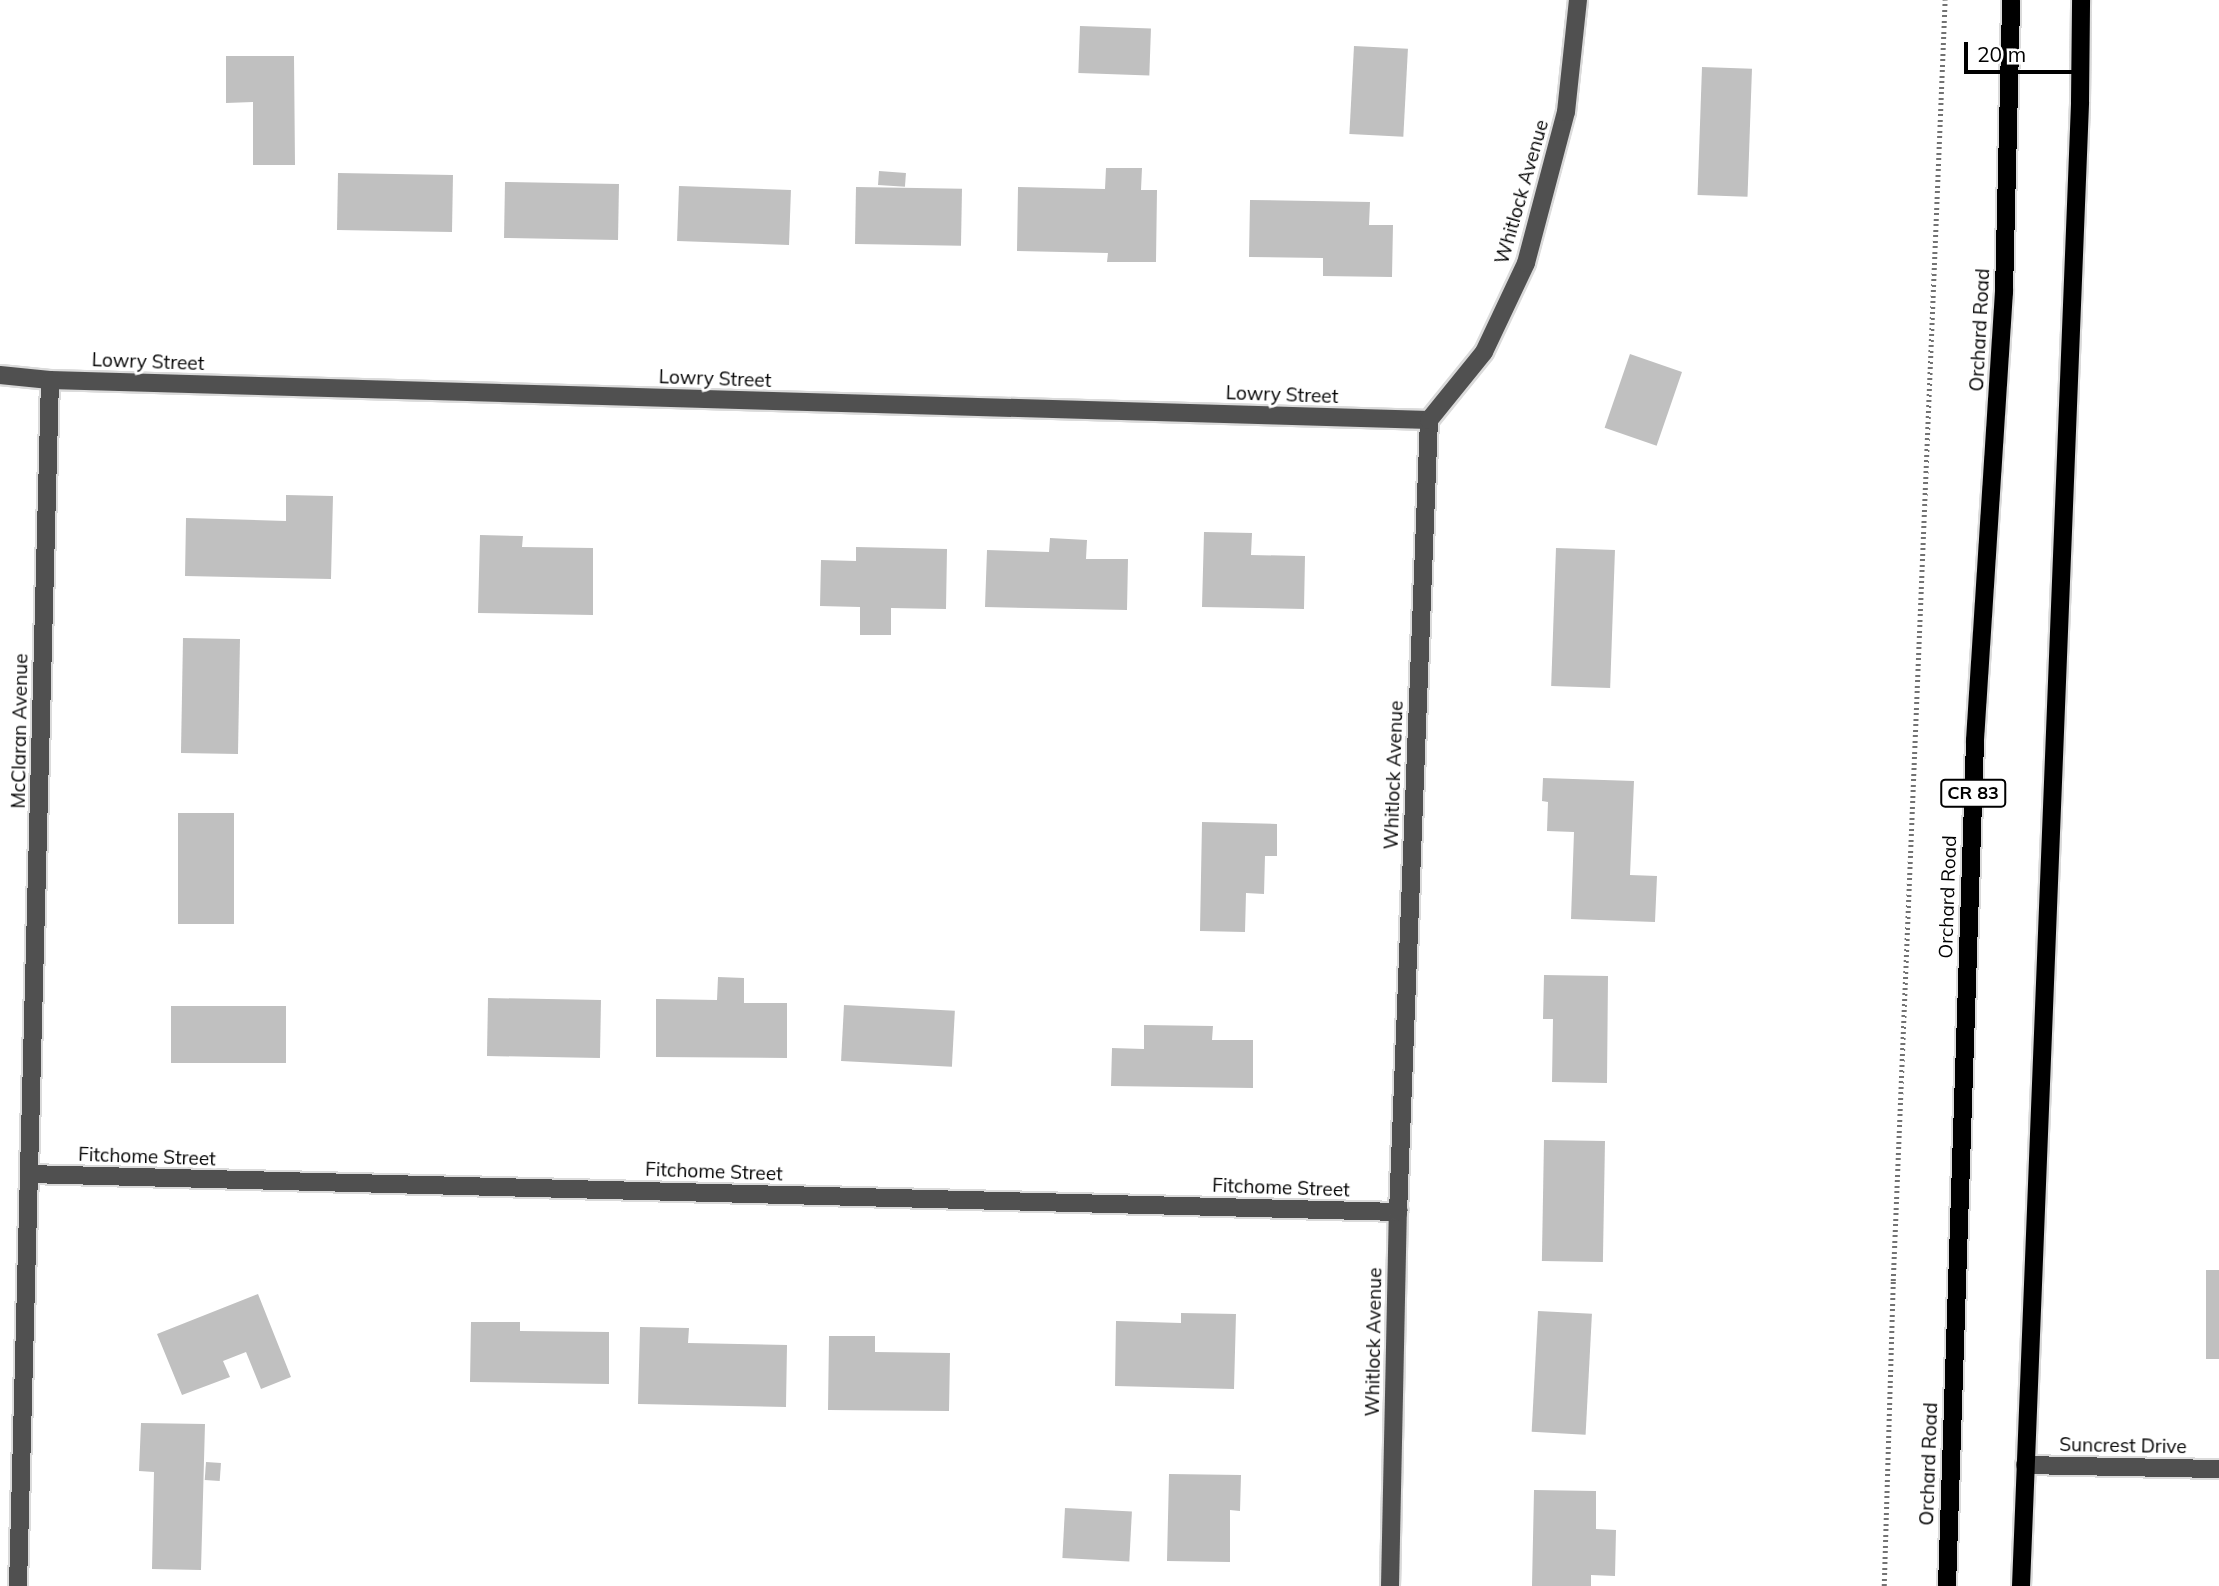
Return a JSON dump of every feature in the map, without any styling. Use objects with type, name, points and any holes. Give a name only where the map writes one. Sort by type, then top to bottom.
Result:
[{"type":"main road","name":"Orchard Road","points":[[1947,1586],[1975,740],[2004,292],[2011,0]]},
{"type":"main road","points":[[2021,1586],[2080,116],[2081,0]]},
{"type":"street","name":"Whitlock Avenue","points":[[1390,1586],[1398,1212],[1429,420],[1485,352],[1526,264],[1566,112],[1578,0]]},
{"type":"street","name":"Lowry Street","points":[[0,376],[50,380],[1429,420]]},
{"type":"street","name":"McClaran Avenue","points":[[18,1586],[50,380]]},
{"type":"street","name":"Fitchome Street","points":[[29,1174],[1398,1212]]},
{"type":"street","name":"Suncrest Drive","points":[[2025,1465],[2219,1469]]},
{"type":"path","points":[[1884,1586],[1894,1267],[1945,0]]},
{"type":"building","points":[[1080,26],[1151,28],[1149,75],[1078,73]]},
{"type":"building","points":[[1354,46],[1408,49],[1403,137],[1349,134]]},
{"type":"building","points":[[226,56],[294,56],[295,165],[253,165],[253,102],[226,103]]},
{"type":"building","points":[[1702,67],[1752,69],[1748,197],[1698,195]]},
{"type":"building","points":[[1106,168],[1142,168],[1141,190],[1157,190],[1156,262],[1107,262],[1108,253],[1017,251],[1018,187],[1105,189]]},
{"type":"building","points":[[879,171],[906,173],[905,187],[878,185]]},
{"type":"building","points":[[338,173],[453,175],[452,232],[337,230]]},
{"type":"building","points":[[505,182],[619,184],[618,240],[504,238]]},
{"type":"building","points":[[679,186],[791,190],[789,245],[677,241]]},
{"type":"building","points":[[856,187],[962,189],[961,246],[855,244]]},
{"type":"building","points":[[1250,200],[1370,202],[1369,225],[1393,225],[1392,277],[1323,276],[1323,258],[1249,257]]},
{"type":"building","points":[[1630,354],[1682,372],[1657,446],[1605,428]]},
{"type":"building","points":[[286,495],[333,496],[331,579],[185,576],[186,518],[286,521]]},
{"type":"building","points":[[1204,532],[1252,533],[1251,555],[1305,556],[1304,609],[1202,607]]},
{"type":"building","points":[[480,535],[523,536],[522,547],[593,548],[593,615],[478,613]]},
{"type":"building","points":[[1050,538],[1087,540],[1086,559],[1128,559],[1127,610],[985,607],[987,550],[1049,552]]},
{"type":"building","points":[[856,547],[947,549],[946,609],[891,608],[891,635],[860,635],[860,607],[820,606],[821,560],[856,561]]},
{"type":"building","points":[[1556,548],[1615,550],[1610,688],[1551,686]]},
{"type":"building","points":[[183,638],[240,639],[238,754],[181,753]]},
{"type":"building","points":[[1543,778],[1634,781],[1630,875],[1657,876],[1655,922],[1571,919],[1574,832],[1547,831],[1548,802],[1542,801]]},
{"type":"building","points":[[178,813],[234,813],[234,924],[178,924]]},
{"type":"building","points":[[1202,822],[1277,824],[1277,856],[1265,856],[1264,894],[1246,893],[1245,932],[1200,931]]},
{"type":"building","points":[[1544,975],[1608,976],[1607,1083],[1552,1082],[1553,1019],[1543,1019]]},
{"type":"building","points":[[718,977],[744,978],[744,1003],[787,1003],[787,1058],[656,1057],[656,999],[717,1000]]},
{"type":"building","points":[[488,998],[601,1000],[600,1058],[487,1056]]},
{"type":"building","points":[[844,1005],[955,1011],[952,1067],[841,1061]]},
{"type":"building","points":[[171,1006],[286,1006],[286,1063],[171,1063]]},
{"type":"building","points":[[1144,1025],[1213,1026],[1212,1040],[1253,1040],[1253,1088],[1111,1086],[1112,1048],[1144,1049]]},
{"type":"building","points":[[1544,1140],[1605,1141],[1603,1262],[1542,1261]]},
{"type":"building","points":[[2206,1270],[2219,1270],[2219,1359],[2206,1359]]},
{"type":"building","points":[[258,1294],[291,1377],[261,1389],[246,1352],[223,1361],[230,1377],[182,1395],[157,1334]]},
{"type":"building","points":[[1538,1311],[1592,1314],[1586,1435],[1532,1432]]},
{"type":"building","points":[[1181,1313],[1236,1314],[1234,1389],[1115,1386],[1116,1321],[1181,1323]]},
{"type":"building","points":[[471,1322],[520,1322],[520,1331],[609,1332],[609,1384],[470,1382]]},
{"type":"building","points":[[640,1327],[689,1328],[688,1343],[787,1345],[786,1407],[638,1404]]},
{"type":"building","points":[[829,1336],[875,1336],[875,1352],[950,1353],[949,1411],[828,1410]]},
{"type":"building","points":[[141,1423],[205,1424],[201,1570],[152,1569],[154,1472],[139,1471]]},
{"type":"building","points":[[206,1462],[221,1463],[220,1481],[205,1480]]},
{"type":"building","points":[[1169,1474],[1241,1475],[1240,1511],[1230,1510],[1230,1562],[1167,1561]]},
{"type":"building","points":[[1534,1490],[1596,1491],[1596,1529],[1616,1530],[1615,1576],[1591,1575],[1591,1586],[1532,1586]]},
{"type":"building","points":[[1065,1508],[1132,1512],[1129,1561],[1062,1558]]}]
